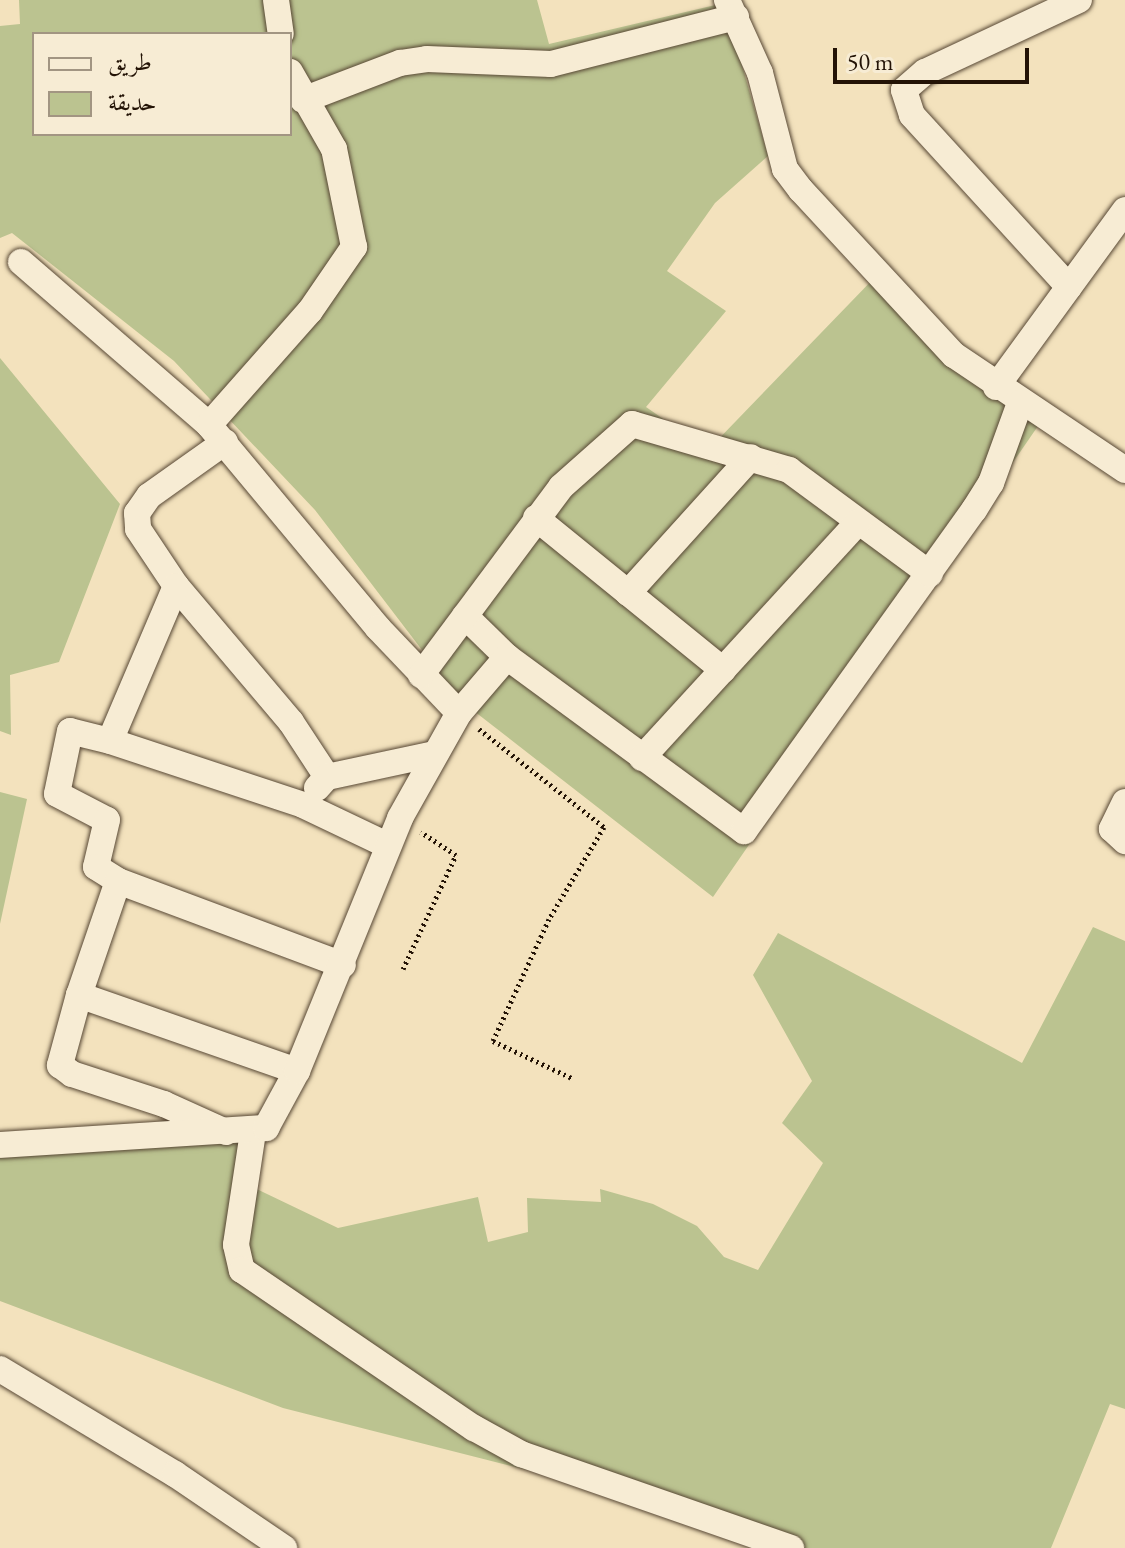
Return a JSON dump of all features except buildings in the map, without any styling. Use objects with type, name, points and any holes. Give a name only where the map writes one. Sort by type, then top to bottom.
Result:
[{"type":"street","points":[[276,0],[281,32]]},
{"type":"street","points":[[1069,287],[912,115],[904,90],[925,72],[1079,0]]},
{"type":"street","points":[[303,100],[400,63],[427,59],[551,64],[731,9],[760,73],[785,169],[908,310],[996,387],[1065,426],[1125,470]]},
{"type":"street","points":[[292,76],[334,149],[354,247],[310,311],[217,433],[149,496],[137,513],[138,529],[176,586],[291,722],[327,777]]},
{"type":"street","points":[[996,387],[1125,210]]},
{"type":"street","points":[[21,262],[157,374],[217,433],[421,675],[459,713]]},
{"type":"street","points":[[465,616],[507,657],[744,831],[930,574],[991,483],[1020,403]]},
{"type":"street","points":[[421,675],[561,487],[632,424],[789,470],[930,574]]},
{"type":"street","points":[[628,593],[751,457]]},
{"type":"street","points":[[536,518],[723,670]]},
{"type":"street","points":[[642,758],[858,522]]},
{"type":"street","points":[[110,741],[176,586]]},
{"type":"street","points":[[0,1145],[240,1132],[276,1116],[343,965],[400,818],[459,713],[507,657]]},
{"type":"street","points":[[343,965],[118,881],[96,867],[107,820],[57,794],[70,731],[110,741],[303,805],[387,845]]},
{"type":"street","points":[[303,805],[327,777],[434,754]]},
{"type":"street","points":[[1125,802],[1112,829],[1125,841]]},
{"type":"street","points":[[118,881],[79,995],[60,1065],[72,1074],[240,1132]]},
{"type":"street","points":[[79,995],[297,1071]]},
{"type":"street","points":[[240,1132],[236,1245],[242,1270],[474,1428],[521,1454],[791,1548]]},
{"type":"street","points":[[0,1369],[175,1474],[284,1548]]},
{"type":"path","points":[[459,713],[604,827],[549,919],[493,1041],[572,1078]]},
{"type":"path","points":[[400,818],[456,855],[403,969]]},
{"type":"green space","points":[[19,0],[537,0],[549,44],[724,3],[768,156],[715,203],[667,271],[726,311],[646,407],[708,450],[878,274],[1038,426],[713,897],[461,701],[315,510],[174,361],[12,233],[0,238],[0,26],[20,24]]},
{"type":"green space","points":[[0,358],[120,504],[59,662],[10,675],[11,735],[0,731]]},
{"type":"green space","points":[[0,792],[27,799],[0,924]]},
{"type":"green space","points":[[1093,927],[1125,941],[1125,1409],[1110,1404],[1051,1548],[788,1548],[716,1518],[283,1408],[0,1301],[0,1153],[264,1136],[248,1185],[338,1228],[478,1197],[488,1242],[528,1232],[527,1198],[601,1202],[600,1189],[653,1204],[697,1226],[724,1257],[758,1270],[823,1163],[782,1123],[812,1081],[753,975],[778,933],[1022,1063]]}]
